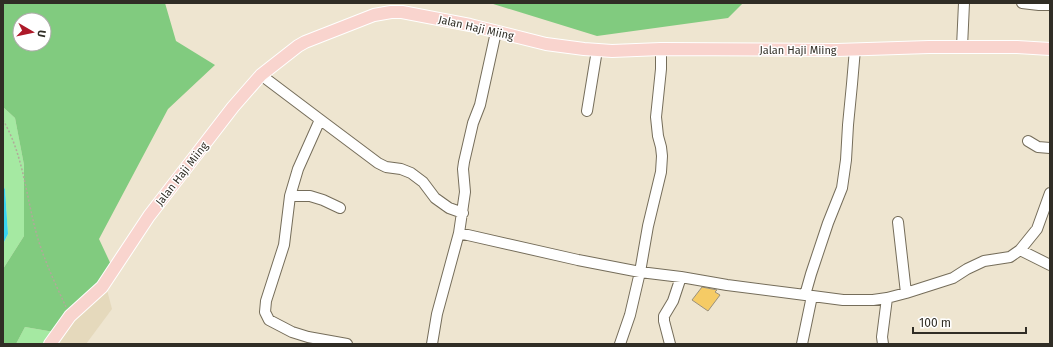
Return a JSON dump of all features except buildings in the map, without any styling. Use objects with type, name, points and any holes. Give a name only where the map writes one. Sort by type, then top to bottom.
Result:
[{"type":"main road","name":"Jalan Haji Miing","points":[[50,344],[70,316],[102,287],[149,216],[233,107],[261,75],[305,42],[374,15],[402,12],[463,24],[546,44],[612,51],[661,49],[830,50],[962,47],[1017,47],[1050,49]]},
{"type":"street","points":[[962,47],[964,3]]},
{"type":"street","points":[[1022,3],[1050,5]]},
{"type":"street","points":[[432,344],[437,314],[463,213],[465,192],[463,169],[464,162],[473,123],[480,105],[496,32]]},
{"type":"street","points":[[620,344],[630,315],[640,272],[648,226],[661,172],[662,156],[656,117],[661,69],[661,49]]},
{"type":"street","points":[[802,344],[811,274],[842,188],[846,160],[855,49]]},
{"type":"street","points":[[587,112],[597,50]]},
{"type":"street","points":[[261,75],[378,163],[386,167],[401,169],[411,173],[422,182],[435,198],[449,208],[463,213]]},
{"type":"street","points":[[318,118],[319,122],[298,169],[290,196],[284,245],[266,301],[265,312],[269,320],[292,332],[308,337],[347,344]]},
{"type":"street","points":[[1028,141],[1038,147],[1050,148]]},
{"type":"street","points":[[459,232],[578,260],[640,272],[809,296],[843,300],[873,300],[906,293],[953,278],[984,261],[1010,257],[1020,250],[1037,229],[1050,193]]},
{"type":"street","points":[[290,196],[310,196],[340,208]]},
{"type":"street","points":[[898,222],[906,293]]},
{"type":"street","points":[[1020,250],[1050,265]]},
{"type":"street","points":[[670,344],[664,316],[673,301],[681,277]]},
{"type":"street","points":[[883,344],[882,337],[887,298]]},
{"type":"path","points":[[3,120],[17,150],[39,240],[50,274],[70,316]]},
{"type":"shaded area","points":[[105,282],[112,309],[86,344],[55,344]]},
{"type":"green space","points":[[3,3],[165,3],[176,41],[215,65],[168,109],[99,239],[114,271],[60,333],[25,327],[16,344],[3,344],[3,269],[24,236],[24,165],[15,118],[3,107]]},
{"type":"green space","points":[[490,3],[743,3],[728,18],[597,36]]},
{"type":"green space","points":[[3,107],[15,118],[24,165],[24,236],[3,269],[3,244],[8,234],[5,189],[3,186]]},
{"type":"green space","points":[[25,327],[60,333],[55,344],[16,344]]},
{"type":"water","points":[[3,186],[5,189],[8,234],[3,244]]}]
